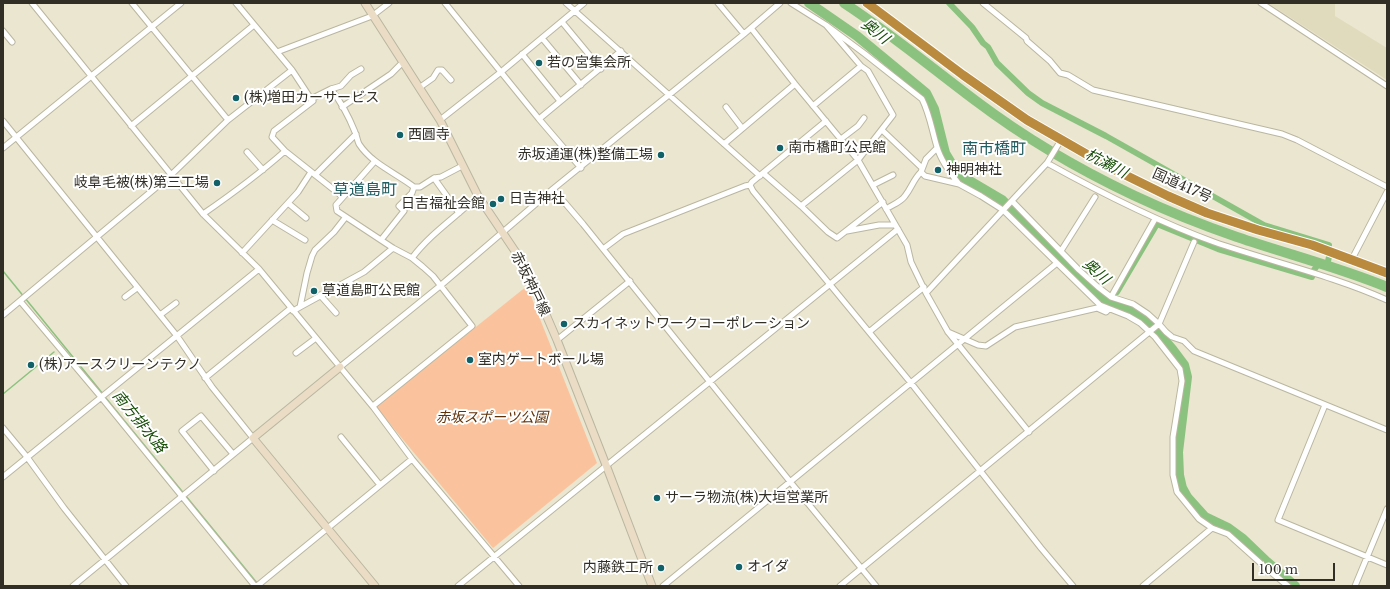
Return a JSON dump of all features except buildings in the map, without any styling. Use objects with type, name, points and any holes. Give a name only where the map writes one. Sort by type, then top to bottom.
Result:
[{"type":"highway","name":"国道417号","points":[[867,3],[963,75],[1060,142],[1168,196],[1207,213],[1258,230],[1312,245],[1387,273]]},
{"type":"main road","name":"赤坂神戸線","points":[[365,3],[440,120],[478,196],[525,266],[557,340],[652,586]]},
{"type":"main road","points":[[340,367],[253,438],[375,586]]},
{"type":"street","points":[[32,3],[203,214],[259,269],[373,406],[412,458],[519,586]]},
{"type":"street","points":[[132,3],[228,120]]},
{"type":"street","points":[[3,148],[181,3]]},
{"type":"street","points":[[236,3],[292,70],[313,101],[274,131],[272,137],[285,151],[343,197]]},
{"type":"street","points":[[277,52],[372,16],[389,3]]},
{"type":"street","points":[[445,3],[539,119],[581,168]]},
{"type":"street","points":[[566,3],[622,51],[724,144],[801,206],[828,232],[837,238],[883,202]]},
{"type":"street","points":[[440,120],[501,72],[584,3]]},
{"type":"street","points":[[718,3],[744,34]]},
{"type":"street","points":[[340,367],[440,286],[553,189],[581,168],[780,3]]},
{"type":"street","points":[[790,3],[826,25],[922,100],[927,110],[937,148],[948,170],[959,184]]},
{"type":"street","points":[[983,3],[1026,38],[1027,41],[1050,61],[1060,73],[1068,75],[1093,90],[1282,134],[1297,140],[1387,187]]},
{"type":"street","points":[[1261,3],[1387,86]]},
{"type":"street","points":[[562,22],[601,69]]},
{"type":"street","points":[[131,126],[254,25]]},
{"type":"street","points":[[801,206],[858,160],[893,115],[868,72],[826,25]]},
{"type":"street","points":[[751,28],[858,160],[907,245],[911,262],[926,293],[948,332],[1029,432]]},
{"type":"street","points":[[3,31],[12,42]]},
{"type":"street","points":[[542,38],[581,85]]},
{"type":"street","points":[[539,119],[622,51]]},
{"type":"street","points":[[522,54],[560,101]]},
{"type":"street","points":[[342,107],[391,74],[402,62]]},
{"type":"street","points":[[813,106],[862,66]]},
{"type":"street","points":[[311,99],[331,89],[341,86],[351,75],[361,69]]},
{"type":"street","points":[[3,315],[171,175],[228,120],[292,70]]},
{"type":"street","points":[[419,88],[433,78],[438,70],[442,70],[451,80]]},
{"type":"street","points":[[724,144],[795,84]]},
{"type":"street","points":[[331,89],[342,107],[359,143],[375,161],[414,187],[420,187],[434,178],[441,177],[462,166]]},
{"type":"street","points":[[726,107],[742,128]]},
{"type":"street","points":[[841,139],[858,126],[864,118]]},
{"type":"street","points":[[3,121],[177,336],[205,378],[253,438],[73,586]]},
{"type":"street","points":[[603,249],[623,234],[750,185],[826,121]]},
{"type":"street","points":[[882,130],[922,170],[925,176],[959,184],[1004,210],[1100,305],[1128,316],[1151,332],[1180,370],[1182,381],[1173,437],[1173,475],[1177,492],[1199,519],[1212,528],[1228,534],[1288,586]]},
{"type":"street","points":[[242,253],[298,192],[313,173],[356,134]]},
{"type":"street","points":[[926,293],[1048,162],[1060,142]]},
{"type":"street","points":[[886,209],[904,198],[915,178],[922,170],[926,159],[937,148]]},
{"type":"street","points":[[203,214],[264,170],[285,151]]},
{"type":"street","points":[[247,152],[264,170]]},
{"type":"street","points":[[373,406],[472,326],[433,276],[412,258],[345,218],[337,211],[336,205],[375,161]]},
{"type":"street","points":[[1048,162],[1092,188],[1155,219],[1214,242],[1315,273],[1387,300]]},
{"type":"street","points":[[873,185],[893,175]]},
{"type":"street","points":[[434,178],[459,213]]},
{"type":"street","points":[[750,185],[753,191],[829,284],[911,382],[1041,548],[1073,586]]},
{"type":"street","points":[[381,240],[404,211],[399,206],[412,192],[414,187]]},
{"type":"street","points":[[553,189],[630,281],[876,586]]},
{"type":"street","points":[[1352,259],[1387,192]]},
{"type":"street","points":[[412,258],[441,227],[478,196]]},
{"type":"street","points":[[1061,251],[1095,197]]},
{"type":"street","points":[[1012,201],[1098,288],[1111,296],[1133,304],[1160,324],[1172,337],[1184,341],[1194,351],[1387,430]]},
{"type":"street","points":[[288,203],[306,218]]},
{"type":"street","points":[[300,307],[306,273],[312,256],[345,218]]},
{"type":"street","points":[[1111,296],[1155,219]]},
{"type":"street","points":[[272,220],[305,240]]},
{"type":"street","points":[[845,231],[880,225],[897,227]]},
{"type":"street","points":[[458,586],[897,227]]},
{"type":"street","points":[[840,586],[861,567],[1160,324],[1194,242]]},
{"type":"street","points":[[205,378],[292,309],[300,307],[364,272],[393,248]]},
{"type":"street","points":[[663,586],[790,480],[958,345],[1056,263]]},
{"type":"street","points":[[3,477],[259,269]]},
{"type":"street","points":[[349,281],[360,293]]},
{"type":"street","points":[[557,340],[630,281]]},
{"type":"street","points":[[125,297],[137,288]]},
{"type":"street","points":[[869,332],[924,288]]},
{"type":"street","points":[[320,295],[336,312]]},
{"type":"street","points":[[21,300],[256,586],[412,458]]},
{"type":"street","points":[[160,315],[176,303]]},
{"type":"street","points":[[948,332],[978,345],[986,346],[1015,327],[1097,308],[1106,312],[1109,309]]},
{"type":"street","points":[[296,353],[316,338]]},
{"type":"street","points":[[1325,405],[1278,520],[1387,565]]},
{"type":"street","points":[[214,471],[182,431],[201,416],[233,454]]},
{"type":"street","points":[[3,428],[126,586]]},
{"type":"street","points":[[341,437],[380,485]]},
{"type":"street","points":[[1355,586],[1387,509]]},
{"type":"street","points":[[1143,586],[1212,528]]},
{"type":"shaded area","points":[[1268,3],[1335,3],[1335,16],[1387,48],[1387,80]]},
{"type":"green space","name":"赤坂スポーツ公園","points":[[527,286],[597,463],[493,548],[376,407]]},
{"type":"waterway","name":"奥川","points":[[809,3],[857,36],[926,93],[934,109],[945,153],[954,168],[963,177],[1002,200],[1089,288],[1103,298],[1125,307],[1145,318],[1172,349],[1184,365],[1187,377],[1178,452],[1179,475],[1182,488],[1187,497],[1205,517],[1228,528],[1243,539],[1295,586]]},
{"type":"waterway","name":"杭瀬川","points":[[844,3],[894,38],[1013,128],[1092,175],[1146,201],[1198,223],[1350,273],[1387,287]]},
{"type":"waterway","points":[[949,3],[972,27],[983,43],[988,47],[997,63],[1028,93],[1042,103],[1106,136],[1264,225],[1329,245]]},
{"type":"waterway","points":[[1117,292],[1157,224],[1218,249],[1312,277]]},
{"type":"waterway","points":[[1327,265],[1329,257]]},
{"type":"waterway","points":[[1314,270],[1319,263]]},
{"type":"waterway","name":"南方排水路","points":[[3,271],[103,394]]},
{"type":"waterway","points":[[3,394],[54,352]]},
{"type":"waterway","name":"南方排水路","points":[[105,397],[257,583]]},
{"type":"place","name":"若の宮集会所","points":[[539,63]]},
{"type":"place","name":"(株)増田カーサービス","points":[[236,98]]},
{"type":"place","name":"西圓寺","points":[[400,135]]},
{"type":"place","name":"南市橋町公民館","points":[[780,148]]},
{"type":"place","name":"赤坂通運(株)整備工場","points":[[661,155]]},
{"type":"place","name":"神明神社","points":[[938,170]]},
{"type":"place","name":"岐阜毛被(株)第三工場","points":[[217,183]]},
{"type":"place","name":"日吉神社","points":[[501,199]]},
{"type":"place","name":"日吉福祉会館","points":[[493,204]]},
{"type":"place","name":"草道島町公民館","points":[[314,291]]},
{"type":"place","name":"スカイネットワークコーポレーション","points":[[564,324]]},
{"type":"place","name":"室内ゲートボール場","points":[[470,360]]},
{"type":"place","name":"(株)アースクリーンテクノ","points":[[31,365]]},
{"type":"place","name":"サーラ物流(株)大垣営業所","points":[[657,498]]},
{"type":"place","name":"オイダ","points":[[739,567]]},
{"type":"place","name":"内藤鉄工所","points":[[661,568]]},
{"type":"district","name":"南市橋町","points":[[994,149]]},
{"type":"district","name":"草道島町","points":[[365,190]]}]
